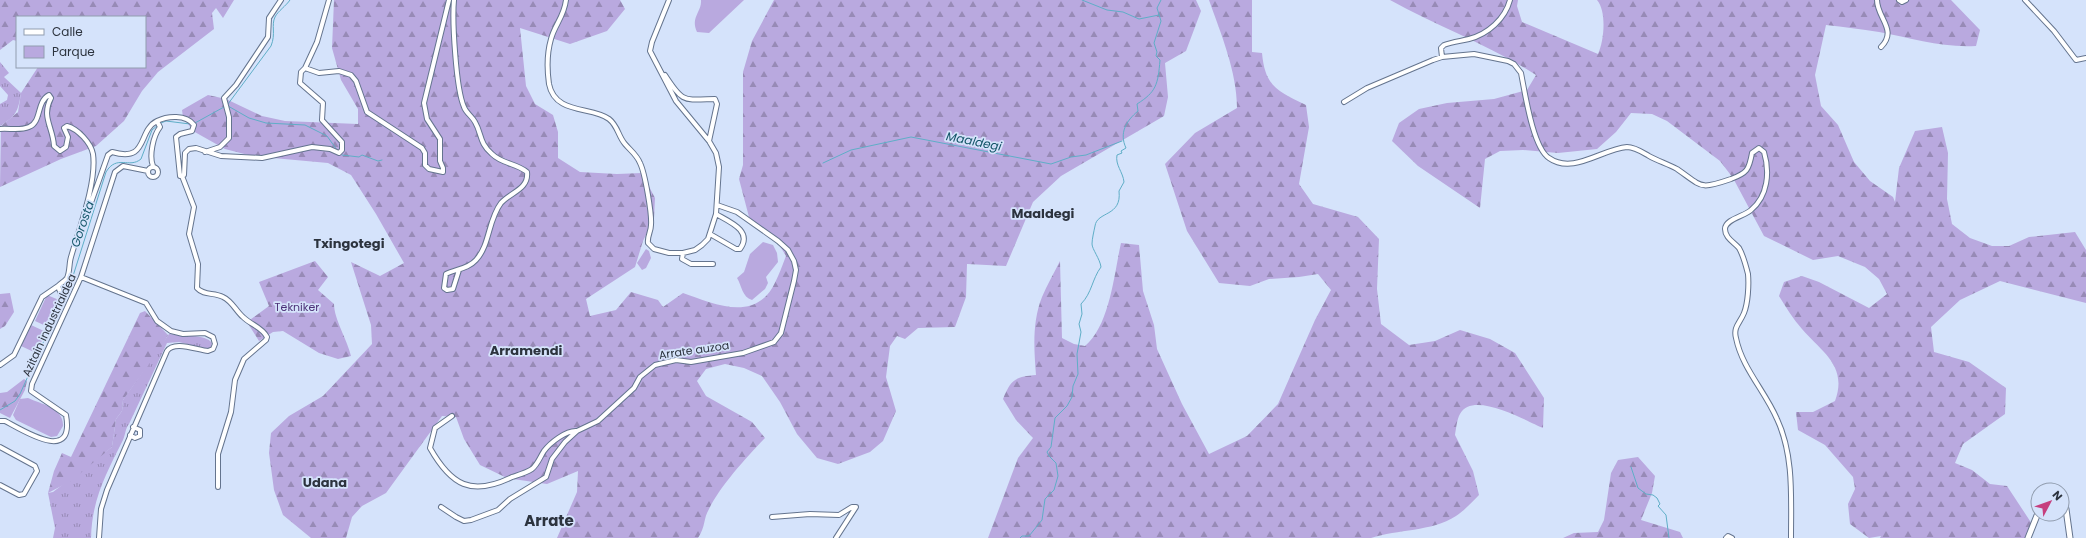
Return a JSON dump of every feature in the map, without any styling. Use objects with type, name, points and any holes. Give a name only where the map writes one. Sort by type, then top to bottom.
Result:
[{"type":"main road","points":[[2028,538],[2034,522]]},
{"type":"main road","points":[[2068,522],[2070,538]]},
{"type":"street","points":[[205,152],[220,147],[228,140],[230,132],[229,117],[224,98],[236,85],[265,42],[269,34],[270,18],[281,0]]},
{"type":"street","points":[[182,176],[184,173],[187,150],[193,148],[221,156],[262,158],[312,147],[330,149],[336,153],[341,152],[342,142],[322,120],[322,101],[300,82],[301,72],[306,68],[329,0]]},
{"type":"street","points":[[306,68],[319,73],[339,71],[351,75],[356,81],[367,112],[422,148],[425,153],[425,165],[429,169],[443,172],[440,161],[440,139],[428,122],[424,103],[449,0]]},
{"type":"street","points":[[454,0],[455,46],[464,108],[476,123],[482,143],[490,153],[498,159],[521,167],[527,172],[528,179],[525,184],[512,194],[499,208],[491,220],[481,252],[476,260],[460,270],[446,274],[444,288],[452,290],[460,270]]},
{"type":"street","points":[[566,0],[564,14],[551,38],[548,72],[551,90],[557,98],[572,108],[600,114],[608,118],[614,125],[623,141],[641,166],[651,222],[648,243],[651,247],[658,251],[683,255],[702,246],[710,234],[716,217],[719,167],[716,153],[709,141],[676,101],[652,56],[650,47],[669,0]]},
{"type":"street","points":[[1442,57],[1442,48],[1444,45],[1472,38],[1496,24],[1504,15],[1510,0]]},
{"type":"street","points":[[1876,0],[1879,13],[1886,21],[1888,30],[1886,40],[1881,47]]},
{"type":"street","points":[[1899,0],[1902,2],[1906,0]]},
{"type":"street","points":[[2024,0],[2054,31],[2076,60],[2086,58]]},
{"type":"street","points":[[1344,102],[1367,88],[1442,57],[1474,54],[1514,64],[1521,73],[1530,118],[1541,150],[1548,158],[1555,162],[1579,163],[1604,152],[1633,148],[1672,166],[1691,181],[1704,186],[1711,186],[1741,175],[1749,168],[1752,153],[1759,148],[1764,152],[1768,179],[1761,198],[1752,210],[1730,221],[1725,230],[1727,235],[1740,249],[1748,274],[1744,311],[1735,330],[1739,350],[1767,398],[1785,437],[1792,496],[1791,538]]},
{"type":"street","points":[[659,69],[683,98],[692,100],[715,99],[717,104],[709,141]]},
{"type":"street","points":[[0,129],[24,129],[31,127],[36,122],[41,103],[49,96],[51,98],[46,114],[53,134],[54,146],[60,151],[66,147],[68,137],[64,128],[67,126],[74,129],[90,146],[93,154],[93,166],[79,230],[66,279],[43,296],[14,355],[0,365]]},
{"type":"street","points":[[79,230],[87,216],[102,167],[108,154],[112,152],[126,155],[137,150],[143,142],[150,126],[172,116],[193,123],[192,131],[180,134],[176,137],[178,174],[182,176],[194,207],[189,234],[198,264],[197,288],[204,293],[222,296],[227,299],[243,318],[264,331],[267,337],[266,340],[244,359],[235,380],[229,419],[218,454],[218,487]]},
{"type":"street","points":[[153,166],[148,171],[152,176],[157,174],[157,169],[151,162],[158,123]]},
{"type":"street","name":"Azitain industrialdea","points":[[0,421],[5,421],[44,441],[52,442],[61,438],[66,432],[68,425],[66,415],[31,391],[31,388],[81,278],[115,172],[123,166],[148,171]]},
{"type":"street","name":"Arrate auzoa","points":[[452,416],[435,428],[430,448],[441,466],[452,478],[463,484],[477,487],[492,486],[531,469],[538,462],[544,450],[555,440],[598,421],[634,388],[640,377],[655,365],[676,360],[691,362],[742,353],[774,342],[781,333],[794,281],[796,270],[794,261],[788,250],[778,241],[737,212],[717,205]]},
{"type":"street","points":[[710,234],[736,249],[740,249],[745,241],[744,234],[740,230],[716,217]]},
{"type":"street","points":[[683,255],[686,263],[713,264]]},
{"type":"street","points":[[81,278],[146,303],[157,321],[167,329],[178,333],[205,333],[211,335],[214,340],[214,347],[208,352],[178,346],[169,348],[130,433],[107,490],[101,509],[99,538]]},
{"type":"street","points":[[58,286],[62,297]]},
{"type":"street","points":[[130,433],[135,438],[140,436],[140,430],[133,427]]},
{"type":"street","name":"Arrate auzoa","points":[[442,507],[456,517],[467,521],[496,512],[510,498],[546,477],[554,454],[577,431]]},
{"type":"street","points":[[0,447],[35,466],[37,471],[24,494],[19,495],[0,485]]},
{"type":"street","points":[[772,517],[810,514],[839,515],[852,507],[856,507],[836,538]]},
{"type":"street","points":[[1726,538],[1728,536],[1732,538]]},
{"type":"green space","points":[[0,0],[234,0],[223,18],[216,8],[212,13],[214,29],[158,72],[142,91],[124,121],[96,146],[61,159],[0,187],[1,126],[18,112],[21,93],[37,68],[146,68],[146,16],[16,16],[16,41],[13,40],[0,50]]},
{"type":"green space","points":[[334,0],[620,0],[625,9],[607,31],[570,44],[520,28],[526,86],[535,104],[553,115],[558,132],[558,158],[580,172],[617,174],[642,173],[655,198],[654,218],[643,241],[635,267],[586,299],[590,316],[616,310],[631,292],[658,300],[663,307],[683,293],[715,304],[738,307],[748,306],[758,302],[767,295],[773,287],[786,256],[780,246],[749,217],[739,179],[743,165],[743,72],[752,41],[774,0],[1196,0],[1201,11],[1186,51],[1165,63],[1168,97],[1164,116],[1061,176],[1033,202],[1006,266],[967,264],[966,297],[955,327],[918,328],[905,339],[897,336],[890,346],[886,377],[896,411],[883,441],[870,452],[838,464],[817,458],[797,434],[780,402],[762,376],[744,368],[725,364],[706,369],[697,381],[706,396],[752,422],[765,438],[742,463],[720,491],[707,513],[698,538],[557,538],[577,492],[578,471],[547,484],[507,478],[480,465],[464,439],[456,417],[442,416],[386,493],[362,506],[352,517],[346,538],[311,538],[283,515],[274,490],[269,453],[271,433],[289,416],[323,396],[372,344],[371,325],[351,262],[380,276],[404,263],[376,214],[351,175],[328,163],[252,156],[225,149],[193,131],[183,117],[182,110],[208,95],[226,99],[262,116],[285,121],[358,124],[358,109],[341,80],[332,48]]},
{"type":"green space","points":[[701,0],[744,0],[709,33],[697,32],[695,27],[695,18],[700,8]]},
{"type":"green space","points":[[1209,0],[1252,0],[1252,52],[1262,53],[1266,74],[1275,86],[1288,96],[1306,105],[1309,127],[1299,184],[1313,204],[1358,217],[1379,239],[1377,289],[1381,324],[1409,345],[1435,341],[1460,330],[1490,339],[1515,353],[1544,398],[1543,428],[1500,409],[1476,405],[1467,407],[1459,416],[1455,435],[1473,471],[1479,495],[1456,516],[1425,528],[1371,538],[988,538],[1018,458],[1033,438],[1016,420],[1003,399],[1011,383],[1015,380],[1018,378],[1036,375],[1034,345],[1035,326],[1039,306],[1060,261],[1062,338],[1074,344],[1085,346],[1093,337],[1106,312],[1121,243],[1139,245],[1143,291],[1154,325],[1157,349],[1182,404],[1209,454],[1247,436],[1278,404],[1315,320],[1331,290],[1318,274],[1269,279],[1250,286],[1219,283],[1187,231],[1165,164],[1195,133],[1237,108],[1231,67]]},
{"type":"green space","points":[[1390,0],[1518,0],[1517,6],[1522,22],[1598,54],[1602,42],[1604,27],[1602,12],[1597,0],[1951,0],[1980,30],[1976,46],[1951,46],[1879,32],[1826,25],[1815,75],[1821,106],[1838,125],[1854,162],[1870,181],[1893,197],[1895,202],[1899,168],[1915,131],[1942,127],[1948,153],[1947,199],[1952,224],[1970,238],[1992,246],[2009,246],[2029,237],[2075,232],[2086,250],[2086,303],[2000,281],[1960,300],[1931,327],[1934,352],[1969,362],[2006,388],[2005,414],[1963,444],[1955,463],[1972,470],[1990,484],[2007,486],[2032,524],[2027,538],[1880,538],[1881,536],[1869,538],[1850,524],[1848,504],[1855,489],[1853,477],[1825,445],[1798,430],[1796,412],[1813,412],[1835,401],[1838,389],[1836,369],[1831,360],[1802,329],[1779,296],[1784,282],[1802,276],[1819,282],[1869,308],[1887,294],[1879,279],[1865,267],[1838,256],[1813,260],[1764,236],[1733,178],[1720,161],[1667,121],[1652,114],[1631,113],[1616,132],[1597,149],[1558,153],[1523,150],[1500,151],[1485,159],[1480,208],[1418,166],[1392,141],[1399,123],[1419,109],[1447,103],[1494,99],[1527,90],[1536,75],[1501,54]]},
{"type":"green space","points":[[0,62],[9,73],[4,77],[21,93],[19,105],[15,113],[10,119],[0,126],[0,104],[7,100],[8,95],[0,86]]},
{"type":"green space","points":[[763,242],[773,245],[777,253],[778,262],[766,277],[768,283],[765,289],[752,300],[744,294],[737,278],[744,272],[750,254]]},
{"type":"green space","points":[[646,249],[649,251],[651,258],[646,268],[642,270],[637,263]]},
{"type":"green space","name":"Tekniker","points":[[315,261],[328,277],[318,290],[334,304],[338,323],[351,356],[338,359],[319,353],[283,331],[273,332],[259,341],[247,322],[269,306],[259,282]]},
{"type":"green space","points":[[10,293],[14,312],[5,326],[0,329],[0,294]]},
{"type":"green space","points":[[47,295],[59,300],[46,326],[35,321]]},
{"type":"green space","points":[[145,311],[168,335],[162,346],[123,400],[122,411],[116,419],[112,447],[71,481],[48,493],[54,471],[62,453],[71,457],[140,313]]},
{"type":"green space","points":[[31,325],[46,332],[36,353],[21,346]]},
{"type":"green space","points":[[169,334],[204,338],[212,343],[211,347],[207,349],[179,342],[167,343],[101,487],[94,511],[91,538],[53,538],[55,528],[48,493],[53,492],[112,447],[116,419],[122,411],[123,400]]},
{"type":"green space","points":[[24,379],[27,381],[25,390],[10,418],[0,413],[0,393],[7,392]]},
{"type":"green space","points":[[28,398],[51,408],[60,415],[63,426],[57,436],[51,437],[16,420],[13,415],[20,399]]},
{"type":"green space","points":[[1638,457],[1655,476],[1652,493],[1641,520],[1680,532],[1683,538],[1563,538],[1574,533],[1598,532],[1604,520],[1611,473],[1618,460]]},
{"type":"waterway","name":"Gorosta","points":[[228,104],[271,46],[275,17],[290,0]]},
{"type":"waterway","points":[[1082,0],[1107,10],[1123,12],[1139,19],[1159,15]]},
{"type":"waterway","points":[[1020,538],[1022,536],[1029,536],[1042,520],[1045,499],[1054,490],[1058,476],[1056,463],[1047,452],[1051,447],[1055,418],[1067,406],[1072,397],[1073,386],[1078,374],[1077,354],[1081,332],[1079,324],[1082,314],[1081,304],[1088,295],[1101,267],[1092,244],[1095,226],[1100,218],[1113,210],[1117,205],[1119,191],[1124,182],[1117,162],[1117,155],[1122,153],[1121,151],[1126,148],[1123,137],[1125,128],[1130,119],[1138,111],[1137,104],[1148,96],[1157,82],[1160,60],[1156,56],[1157,52],[1154,43],[1161,21],[1157,8],[1161,0]]},
{"type":"waterway","points":[[228,106],[249,118],[266,123],[305,125],[327,136],[337,150]]},
{"type":"waterway","name":"Gorosta","points":[[195,123],[224,107]]},
{"type":"waterway","name":"Gorosta","points":[[161,123],[166,121],[190,124]]},
{"type":"waterway","name":"Gorosta","points":[[0,410],[15,401],[20,394],[73,276],[106,172],[114,164],[132,163],[141,159],[152,130],[158,125]]},
{"type":"waterway","name":"Maaldegi","points":[[823,163],[851,150],[911,137],[1051,164],[1071,157],[1086,155],[1122,141]]},
{"type":"waterway","points":[[342,155],[359,157],[362,155],[378,161],[382,160]]},
{"type":"waterway","points":[[1631,467],[1638,488],[1646,494],[1653,495],[1657,498],[1660,504],[1658,506],[1666,515],[1669,538]]},
{"type":"district","name":"Maaldegi","points":[[1043,213]]},
{"type":"district","name":"Txingotegi","points":[[349,243]]},
{"type":"district","name":"Arramendi","points":[[526,350]]},
{"type":"district","name":"Udana","points":[[325,482]]},
{"type":"district","name":"Arrate","points":[[549,520]]}]
